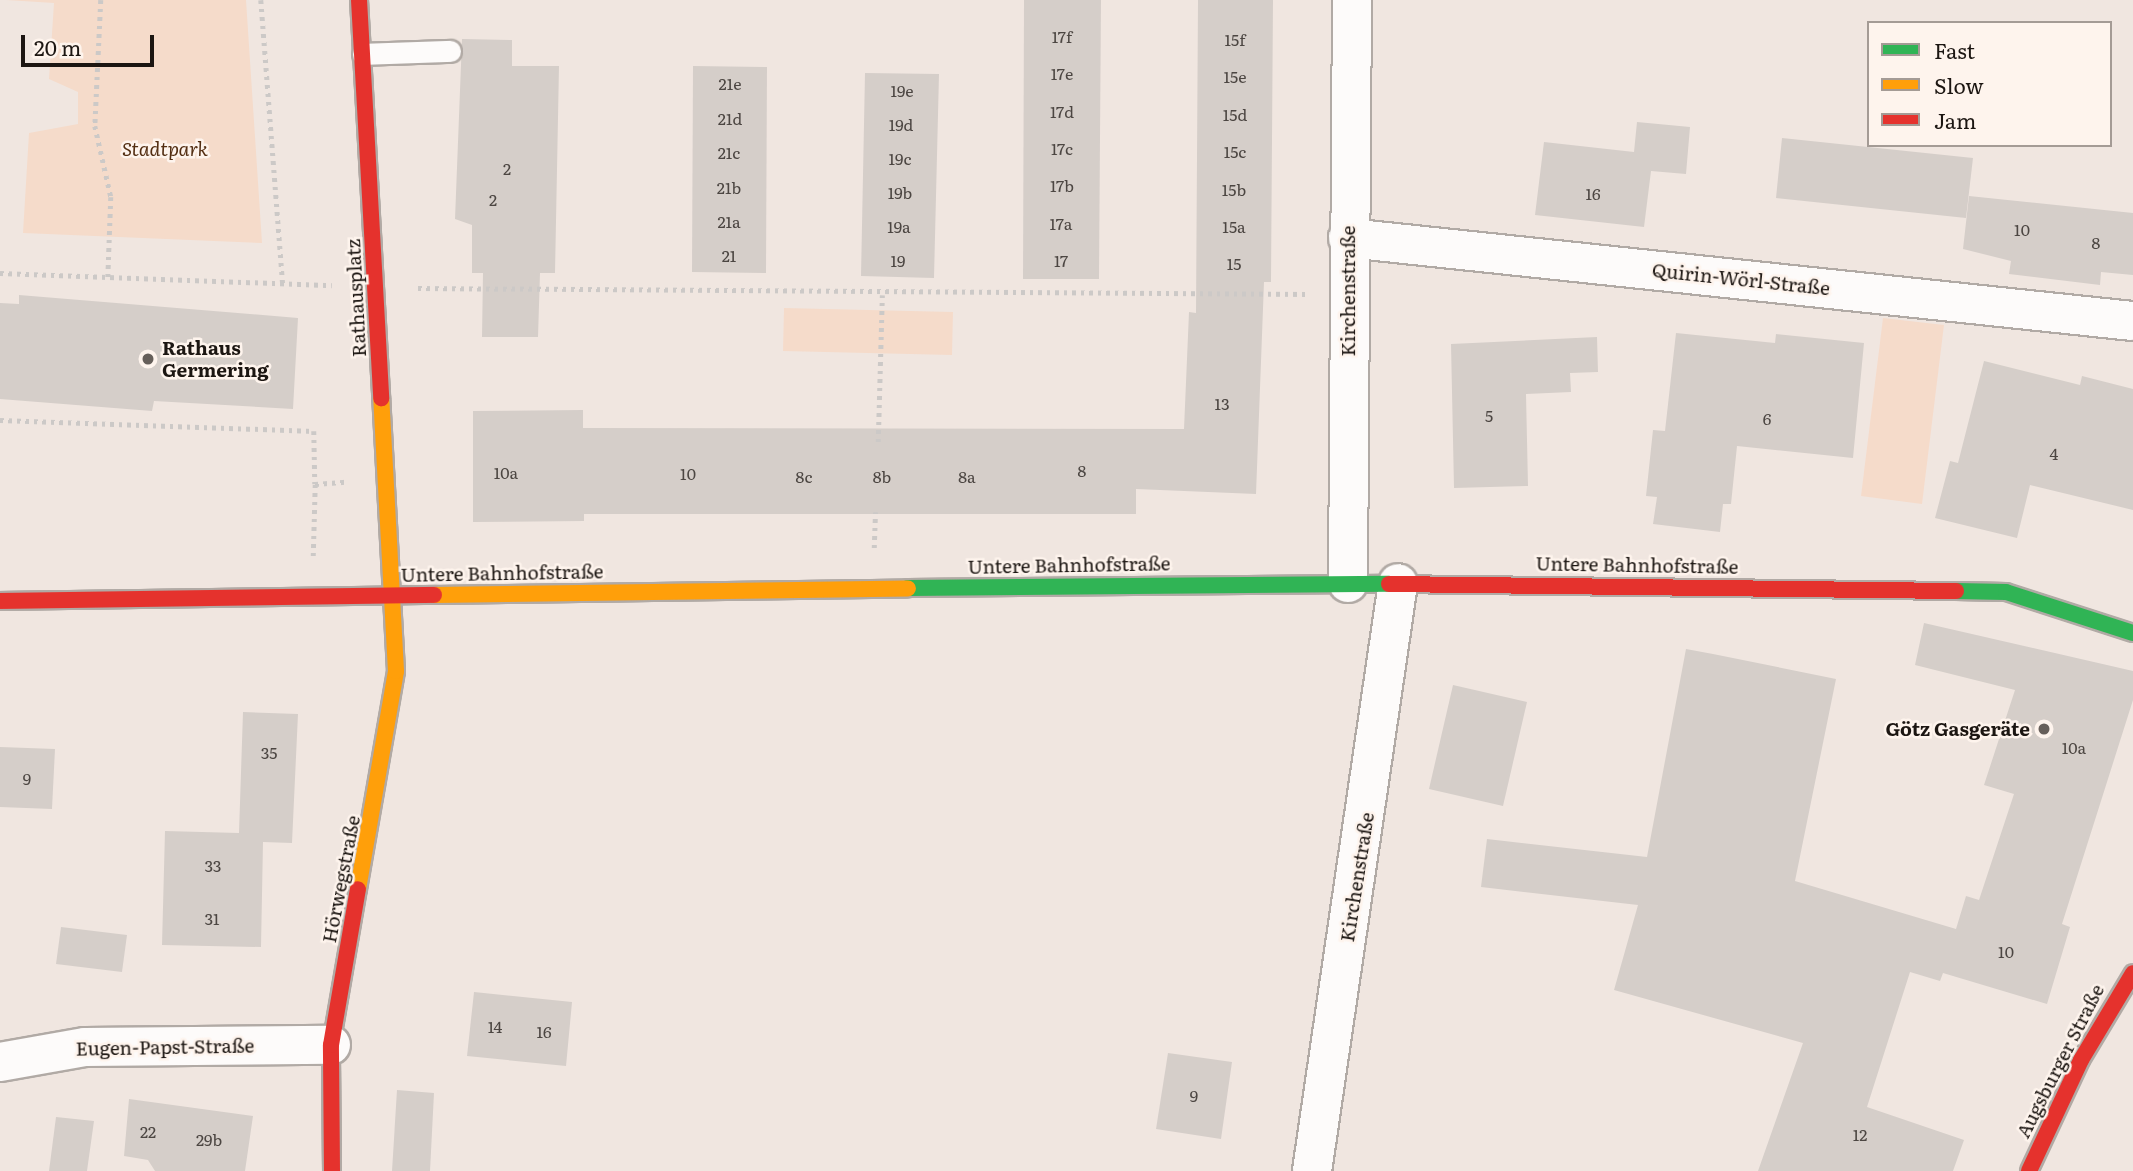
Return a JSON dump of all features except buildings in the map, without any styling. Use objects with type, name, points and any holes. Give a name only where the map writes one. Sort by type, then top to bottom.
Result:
[{"type":"street","name":"Rathausplatz","points":[[359,0],[378,287],[385,482],[394,595]]},
{"type":"street","name":"Kirchenstraße","points":[[1348,583],[1348,238],[1352,0]]},
{"type":"street","name":"Quirin-Wörl-Straße","points":[[1348,238],[2133,321]]},
{"type":"street","name":"Untere Bahnhofstraße","points":[[0,601],[311,594],[1348,583],[2006,592],[2133,633]]},
{"type":"street","name":"Kirchenstraße","points":[[1312,1171],[1398,583]]},
{"type":"street","name":"Hörwegstraße","points":[[332,1171],[331,1045],[395,699],[394,595]]},
{"type":"street","name":"Augsburger Straße","points":[[2029,1171],[2081,1060],[2133,973]]},
{"type":"street","name":"Eugen-Papst-Straße","points":[[0,1062],[85,1047],[331,1045]]},
{"type":"lane","points":[[363,54],[450,51]]},
{"type":"path","points":[[101,0],[95,126],[111,197],[108,278]]},
{"type":"path","points":[[261,0],[283,284]]},
{"type":"path","points":[[0,274],[378,287],[882,295],[1348,294]]},
{"type":"path","points":[[877,442],[882,295]]},
{"type":"path","points":[[0,420],[314,432],[311,594]]},
{"type":"path","points":[[314,484],[385,482]]},
{"type":"path","points":[[875,512],[875,523]]},
{"type":"green space","name":"Stadtpark","points":[[6,0],[246,0],[262,243],[23,233],[29,133],[78,124],[78,92],[49,79],[54,3]]},
{"type":"green space","points":[[784,308],[953,312],[952,355],[783,351]]},
{"type":"green space","points":[[1883,318],[1944,325],[1922,504],[1861,496]]},
{"type":"traffic: fast","points":[[908,588],[1389,584]]},
{"type":"traffic: fast","points":[[1956,591],[2006,592],[2133,633]]},
{"type":"traffic: slow","points":[[358,889],[396,671],[381,398]]},
{"type":"traffic: slow","points":[[434,595],[908,588]]},
{"type":"traffic: jam","points":[[359,0],[381,398]]},
{"type":"traffic: jam","points":[[1389,584],[1956,591]]},
{"type":"traffic: jam","points":[[0,601],[434,595]]},
{"type":"traffic: jam","points":[[332,1171],[331,1045],[358,889]]},
{"type":"traffic: jam","points":[[2029,1171],[2081,1060],[2133,973]]},
{"type":"place","name":"Rathaus Germering","points":[[148,359]]},
{"type":"place","name":"Götz Gasgeräte","points":[[2044,729]]}]
